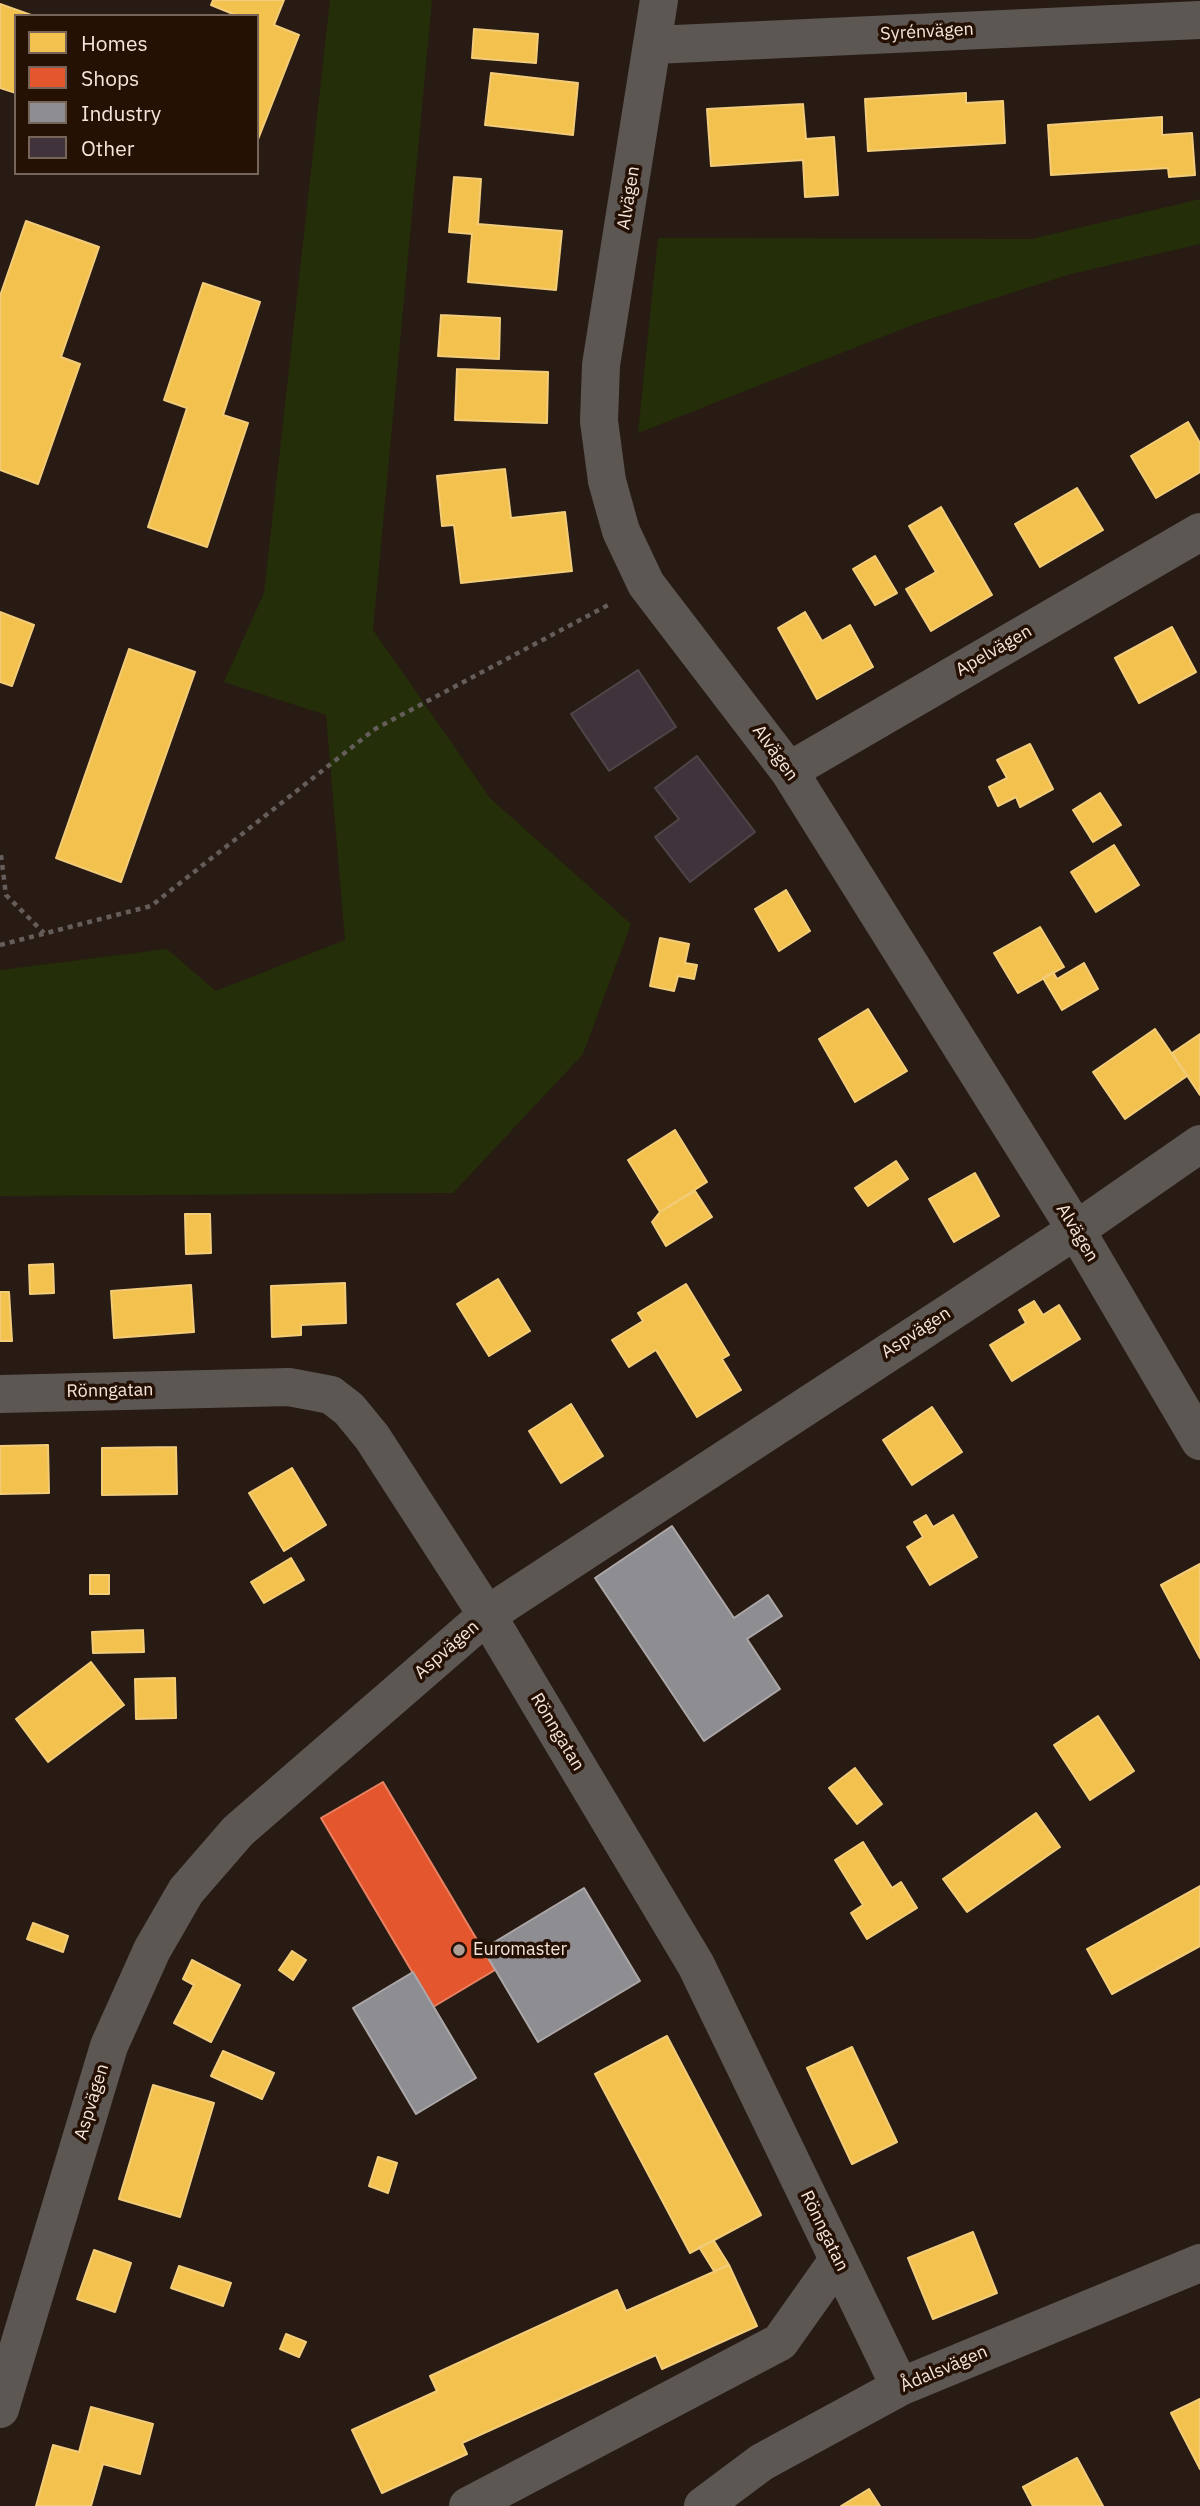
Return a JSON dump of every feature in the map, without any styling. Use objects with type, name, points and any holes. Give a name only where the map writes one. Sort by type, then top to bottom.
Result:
[{"type":"street","name":"Alvägen","points":[[659,0],[654,45],[601,365],[599,422],[607,481],[621,531],[646,584],[789,771],[1076,1230],[1200,1441]]},
{"type":"street","name":"Syrénvägen","points":[[654,45],[1200,20]]},
{"type":"street","name":"Apelvägen","points":[[789,771],[1200,533]]},
{"type":"street","name":"Aspvägen","points":[[0,2409],[109,2046],[152,1950],[186,1891],[238,1831],[487,1615],[1076,1230],[1200,1144]]},
{"type":"street","name":"Rönngatan","points":[[0,1394],[289,1387],[331,1395],[349,1409],[372,1437],[487,1615],[696,1965],[900,2387]]},
{"type":"street","points":[[468,2506],[780,2342],[838,2260]]},
{"type":"street","name":"Ådalsvägen","points":[[703,2506],[762,2462],[900,2387],[1200,2263]]},
{"type":"path","points":[[0,945],[152,906],[375,729],[646,584]]},
{"type":"path","points":[[1,855],[6,895],[44,933]]},
{"type":"green space","points":[[330,0],[432,0],[373,630],[490,798],[631,924],[583,1054],[453,1193],[0,1196],[0,970],[167,949],[216,991],[345,940],[326,715],[224,682],[264,593]]},
{"type":"green space","points":[[1200,199],[1200,244],[1071,274],[920,322],[638,433],[658,238],[1032,239]]},
{"type":"building: Homes","points":[[213,0],[284,0],[274,25],[299,35],[259,137],[259,14],[233,14],[211,5]]},
{"type":"building: Homes","points":[[0,4],[28,14],[14,14],[14,92],[0,88]]},
{"type":"building: Homes","points":[[474,29],[538,34],[536,63],[472,58]]},
{"type":"building: Homes","points":[[491,73],[578,83],[573,135],[485,125]]},
{"type":"building: Homes","points":[[966,93],[966,103],[1003,101],[1005,143],[868,151],[865,99]]},
{"type":"building: Homes","points":[[803,104],[806,139],[834,137],[838,195],[805,197],[803,160],[711,166],[707,109]]},
{"type":"building: Homes","points":[[1162,117],[1162,135],[1192,133],[1195,175],[1169,177],[1168,168],[1051,175],[1048,125]]},
{"type":"building: Homes","points":[[454,177],[481,179],[478,224],[562,231],[556,290],[468,282],[472,234],[449,232]]},
{"type":"building: Homes","points":[[26,221],[99,247],[61,357],[80,364],[38,484],[0,470],[0,296]]},
{"type":"building: Homes","points":[[203,283],[260,302],[223,415],[248,423],[207,547],[148,527],[187,408],[164,400]]},
{"type":"building: Homes","points":[[441,315],[500,318],[499,359],[438,356]]},
{"type":"building: Homes","points":[[457,369],[548,372],[547,423],[455,420]]},
{"type":"building: Homes","points":[[1188,422],[1200,443],[1200,472],[1156,498],[1131,456]]},
{"type":"building: Homes","points":[[505,469],[511,518],[565,512],[572,571],[461,583],[454,525],[442,526],[437,476]]},
{"type":"building: Homes","points":[[1077,488],[1103,530],[1040,567],[1015,524]]},
{"type":"building: Homes","points":[[941,507],[992,595],[931,631],[906,589],[936,572],[909,526]]},
{"type":"building: Homes","points":[[875,556],[897,593],[875,605],[853,569]]},
{"type":"building: Homes","points":[[0,612],[34,625],[12,686],[0,682]]},
{"type":"building: Homes","points":[[805,612],[822,641],[850,625],[873,667],[817,699],[778,628]]},
{"type":"building: Homes","points":[[1172,627],[1196,672],[1139,703],[1115,658]]},
{"type":"building: Homes","points":[[129,649],[195,672],[121,882],[56,858]]},
{"type":"building: Homes","points":[[1030,744],[1053,789],[1020,807],[1016,797],[998,806],[989,787],[1007,778],[997,760]]},
{"type":"building: Homes","points":[[1100,793],[1121,825],[1093,842],[1073,810]]},
{"type":"building: Homes","points":[[1114,845],[1139,885],[1096,912],[1071,872]]},
{"type":"building: Homes","points":[[786,890],[810,931],[779,951],[755,909]]},
{"type":"building: Homes","points":[[1040,927],[1064,967],[1018,993],[994,953]]},
{"type":"building: Homes","points":[[660,938],[689,944],[685,963],[697,965],[694,979],[678,976],[674,991],[650,986]]},
{"type":"building: Homes","points":[[1084,963],[1098,989],[1062,1010],[1043,978],[1053,972],[1057,979]]},
{"type":"building: Homes","points":[[868,1009],[907,1071],[855,1102],[819,1039]]},
{"type":"building: Homes","points":[[1155,1029],[1187,1076],[1125,1119],[1093,1072]]},
{"type":"building: Homes","points":[[1200,1034],[1200,1095],[1172,1053]]},
{"type":"building: Homes","points":[[675,1130],[707,1182],[660,1212],[628,1160]]},
{"type":"building: Homes","points":[[896,1161],[908,1179],[868,1206],[855,1188]]},
{"type":"building: Homes","points":[[975,1173],[999,1216],[954,1242],[929,1199]]},
{"type":"building: Homes","points":[[695,1191],[712,1217],[666,1246],[652,1222],[660,1212]]},
{"type":"building: Homes","points":[[185,1214],[210,1214],[211,1253],[186,1254]]},
{"type":"building: Homes","points":[[53,1264],[54,1293],[30,1294],[29,1265]]},
{"type":"building: Homes","points":[[498,1279],[530,1331],[489,1356],[457,1304]]},
{"type":"building: Homes","points":[[345,1283],[346,1323],[301,1325],[301,1335],[272,1337],[271,1286]]},
{"type":"building: Homes","points":[[686,1284],[729,1355],[722,1359],[741,1390],[697,1417],[656,1350],[629,1367],[612,1340],[643,1321],[638,1313]]},
{"type":"building: Homes","points":[[191,1285],[194,1332],[114,1338],[111,1291]]},
{"type":"building: Homes","points":[[0,1292],[9,1292],[12,1341],[0,1341]]},
{"type":"building: Homes","points":[[1034,1301],[1043,1315],[1059,1305],[1080,1339],[1012,1381],[990,1345],[1026,1323],[1019,1310]]},
{"type":"building: Homes","points":[[571,1404],[603,1456],[561,1483],[529,1431]]},
{"type":"building: Homes","points":[[932,1407],[962,1452],[912,1485],[883,1440]]},
{"type":"building: Homes","points":[[48,1445],[49,1493],[0,1494],[0,1446]]},
{"type":"building: Homes","points":[[176,1447],[177,1494],[102,1495],[102,1448]]},
{"type":"building: Homes","points":[[292,1468],[326,1525],[284,1551],[249,1493]]},
{"type":"building: Homes","points":[[926,1515],[933,1527],[953,1515],[977,1557],[930,1585],[907,1547],[923,1537],[914,1522]]},
{"type":"building: Homes","points":[[291,1558],[304,1580],[264,1603],[251,1582]]},
{"type":"building: Homes","points":[[1200,1564],[1200,1658],[1161,1585]]},
{"type":"building: Homes","points":[[90,1575],[109,1575],[109,1594],[90,1594]]},
{"type":"building: Homes","points":[[143,1630],[144,1652],[93,1653],[92,1632]]},
{"type":"building: Homes","points":[[91,1662],[124,1705],[48,1762],[16,1719]]},
{"type":"building: Homes","points":[[175,1678],[176,1718],[136,1719],[135,1679]]},
{"type":"building: Homes","points":[[1098,1716],[1134,1771],[1090,1800],[1054,1745]]},
{"type":"building: Homes","points":[[855,1768],[882,1804],[857,1824],[829,1788]]},
{"type":"building: Homes","points":[[1036,1813],[1060,1847],[967,1912],[943,1879]]},
{"type":"building: Homes","points":[[863,1842],[892,1888],[901,1882],[917,1908],[867,1939],[851,1913],[863,1905],[835,1860]]},
{"type":"building: Homes","points":[[1200,1886],[1200,1946],[1112,1994],[1087,1949]]},
{"type":"building: Homes","points":[[33,1923],[68,1936],[63,1952],[27,1939]]},
{"type":"building: Homes","points":[[292,1951],[306,1960],[293,1980],[279,1970]]},
{"type":"building: Homes","points":[[192,1960],[240,1985],[211,2042],[174,2023],[194,1985],[183,1979]]},
{"type":"building: Homes","points":[[667,2036],[761,2215],[690,2253],[595,2074]]},
{"type":"building: Homes","points":[[852,2047],[897,2142],[852,2164],[807,2068]]},
{"type":"building: Homes","points":[[223,2051],[274,2073],[262,2099],[211,2076]]},
{"type":"building: Homes","points":[[153,2085],[214,2103],[180,2217],[119,2199]]},
{"type":"building: Homes","points":[[378,2157],[397,2163],[388,2193],[369,2186]]},
{"type":"building: Homes","points":[[973,2232],[997,2293],[933,2319],[908,2258]]},
{"type":"building: Homes","points":[[714,2241],[729,2265],[714,2271],[699,2247]]},
{"type":"building: Homes","points":[[94,2250],[131,2263],[115,2312],[77,2299]]},
{"type":"building: Homes","points":[[729,2265],[757,2326],[662,2369],[656,2355],[462,2443],[467,2454],[382,2493],[352,2430],[437,2391],[430,2376],[617,2290],[626,2311]]},
{"type":"building: Homes","points":[[179,2266],[231,2283],[223,2306],[171,2288]]},
{"type":"building: Homes","points":[[286,2334],[306,2342],[299,2357],[280,2349]]},
{"type":"building: Homes","points":[[1200,2399],[1200,2469],[1171,2413]]},
{"type":"building: Homes","points":[[91,2407],[153,2424],[140,2474],[103,2464],[91,2506],[36,2506],[53,2445],[79,2452]]},
{"type":"building: Homes","points":[[1077,2458],[1103,2506],[1033,2506],[1023,2487]]},
{"type":"building: Homes","points":[[869,2489],[880,2506],[841,2506]]},
{"type":"building: Shops","points":[[383,1782],[495,1970],[433,2007],[321,1818]]},
{"type":"building: Industry","points":[[672,1526],[734,1618],[768,1595],[782,1616],[747,1639],[780,1689],[704,1741],[595,1578]]},
{"type":"building: Industry","points":[[584,1888],[640,1981],[538,2042],[483,1949]]},
{"type":"building: Industry","points":[[413,1972],[476,2078],[416,2114],[353,2008]]},
{"type":"building: Other","points":[[638,670],[676,727],[609,771],[571,714]]},
{"type":"building: Other","points":[[697,756],[755,832],[690,882],[655,837],[679,819],[655,788]]},
{"type":"place","name":"Euromaster","points":[[459,1950]]}]
